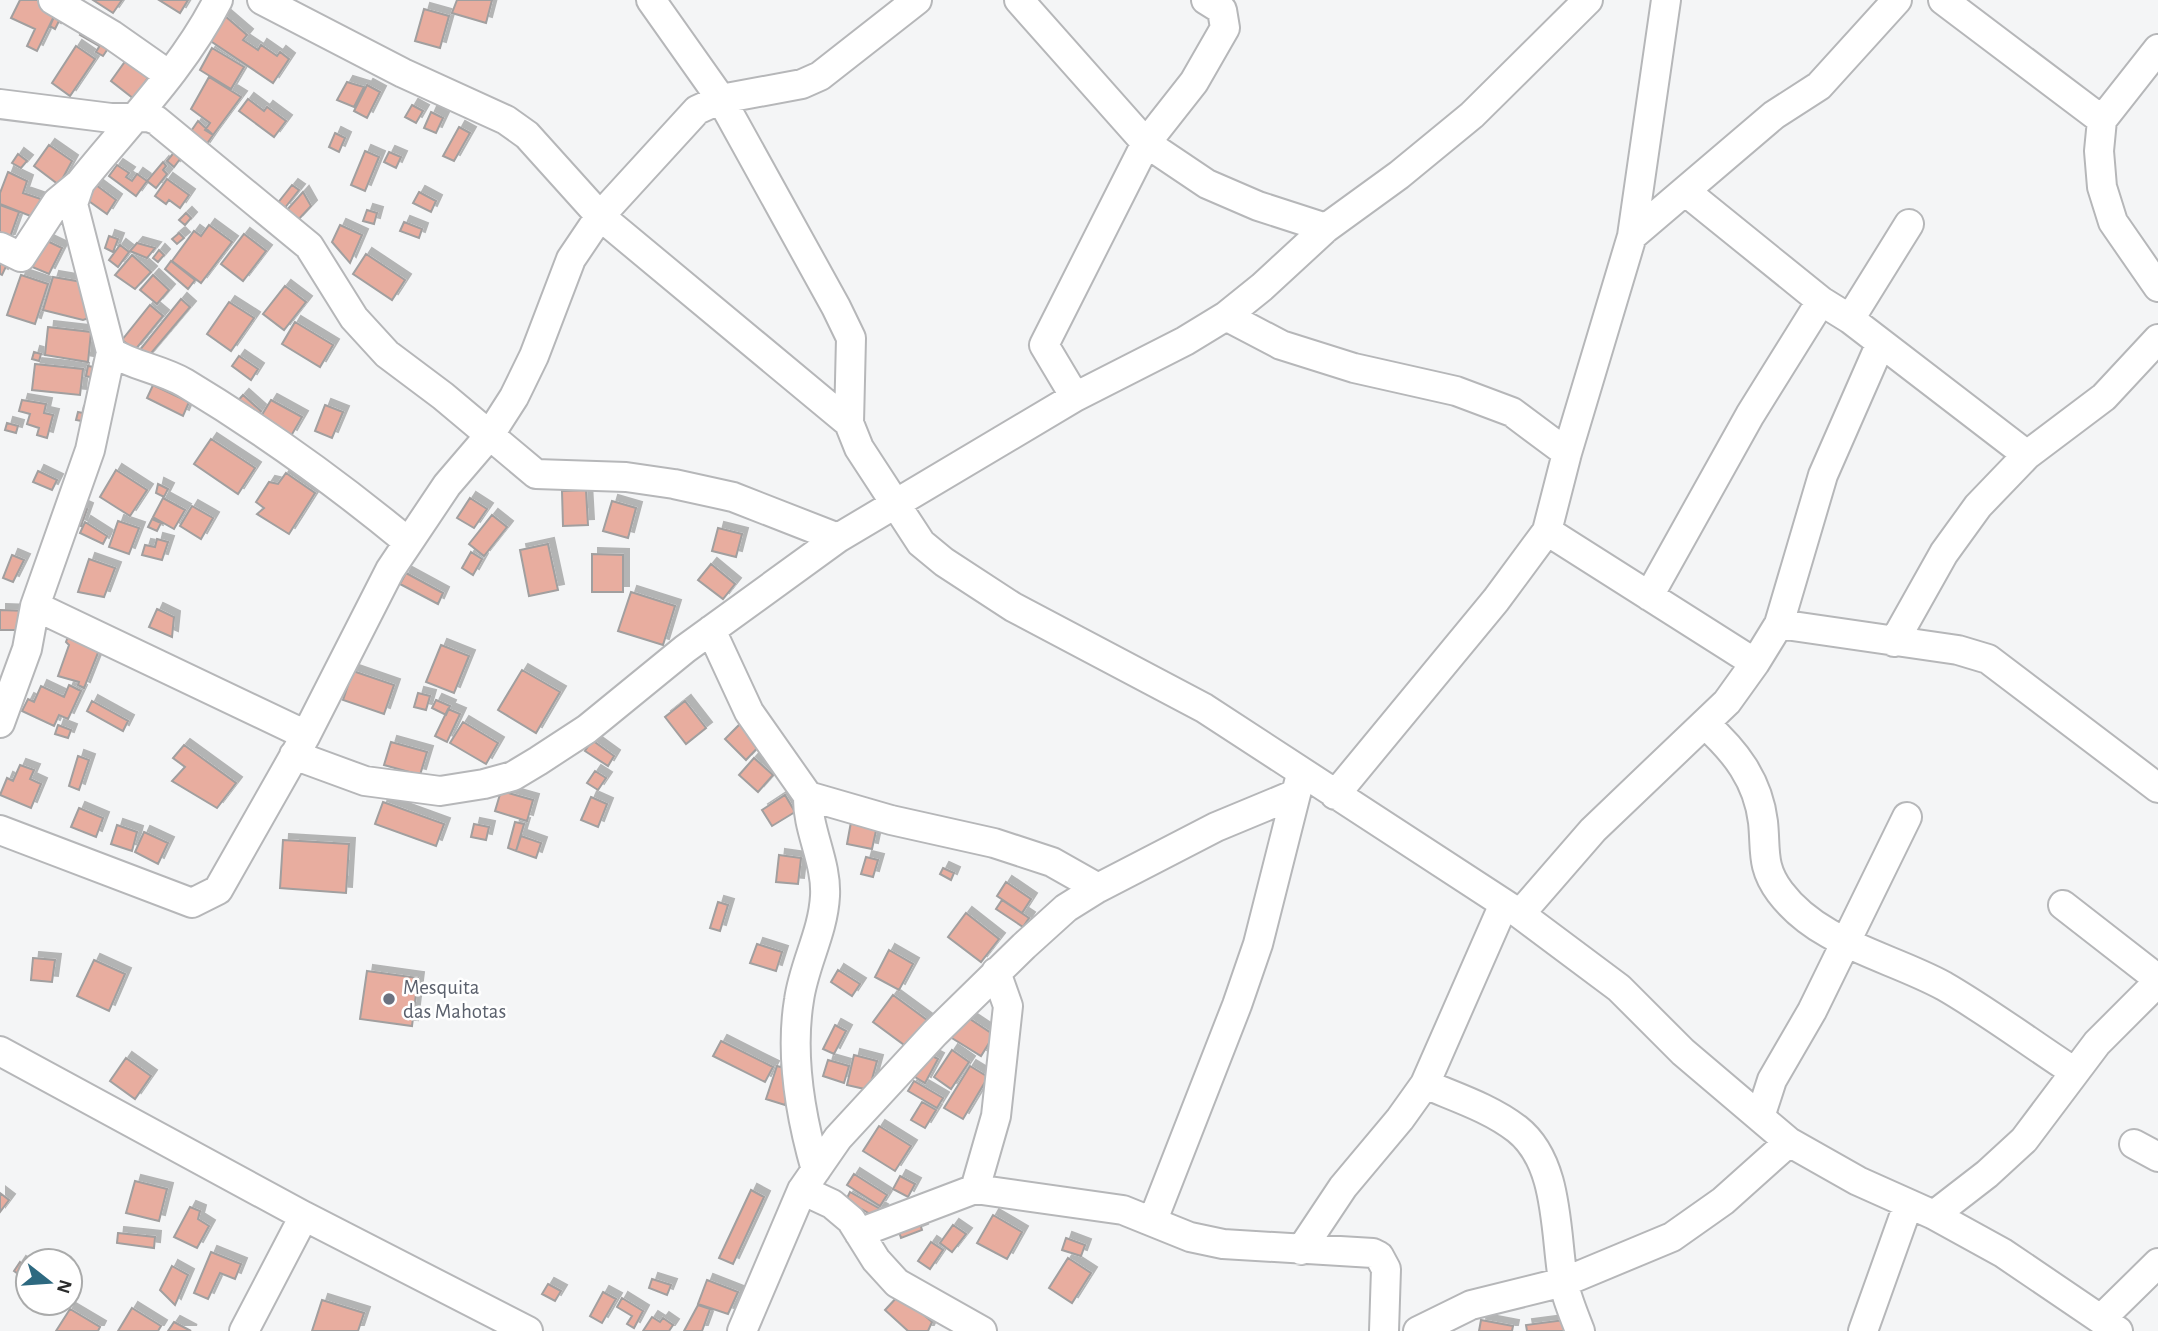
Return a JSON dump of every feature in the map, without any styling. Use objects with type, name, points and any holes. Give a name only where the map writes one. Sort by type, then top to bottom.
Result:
[{"type":"street","points":[[53,0],[112,35],[169,75]]},
{"type":"street","points":[[0,247],[21,257],[57,202],[80,183],[136,119],[204,28],[218,0]]},
{"type":"street","points":[[262,0],[403,73],[506,120],[527,135],[600,216],[849,423]]},
{"type":"street","points":[[650,0],[721,99],[805,247],[851,338],[849,423],[859,448],[894,506],[921,542],[944,562],[1024,613],[1204,708],[1298,784],[1335,795],[1512,909],[1619,988],[1683,1052],[1789,1142],[2003,1253],[2110,1325],[2158,1263]]},
{"type":"street","points":[[0,830],[192,903],[218,890],[300,745],[366,615],[408,542],[447,485],[489,436],[514,397],[534,356],[570,260],[600,216],[697,110],[721,99],[802,84],[820,76],[917,0]]},
{"type":"street","points":[[1019,0],[1146,143],[1207,184],[1258,206],[1326,228]]},
{"type":"street","points":[[1075,397],[1044,345],[1146,143],[1194,82],[1225,28],[1222,10],[1206,0]]},
{"type":"street","points":[[35,606],[365,781],[440,791],[484,785],[513,776],[587,729],[711,630],[838,538],[1075,397],[1185,341],[1226,316],[1326,228],[1399,175],[1472,115],[1588,0]]},
{"type":"street","points":[[1335,795],[1496,600],[1547,531],[1566,453],[1632,236],[1666,0]]},
{"type":"street","points":[[1632,236],[1774,116],[1819,86],[1897,0]]},
{"type":"street","points":[[1942,0],[2102,120]]},
{"type":"street","points":[[2158,49],[2102,120],[2101,175],[2113,222],[2158,287]]},
{"type":"street","points":[[0,104],[136,119],[148,117],[156,120],[309,246],[355,318],[387,354],[536,474],[626,477],[674,484],[733,497],[838,538]]},
{"type":"street","points":[[0,723],[27,649],[35,606],[90,450],[111,352],[73,204],[80,183]]},
{"type":"street","points":[[1685,191],[1821,301],[1850,319],[1880,345],[2027,455]]},
{"type":"street","points":[[1850,319],[1909,224]]},
{"type":"street","points":[[1649,596],[1750,415],[1821,301]]},
{"type":"street","points":[[1226,316],[1281,345],[1354,368],[1457,391],[1512,412],[1566,453]]},
{"type":"street","points":[[1894,642],[1944,553],[1978,506],[2027,455],[2104,397],[2158,339]]},
{"type":"street","points":[[1301,1250],[1343,1187],[1400,1119],[1424,1084],[1512,909],[1727,702],[1755,663],[1779,624],[1823,475],[1880,345]]},
{"type":"street","points":[[111,352],[123,359],[170,375],[230,411],[349,493],[408,542]]},
{"type":"street","points":[[1547,531],[1755,663]]},
{"type":"street","points":[[1779,624],[1958,650],[1988,659],[2158,788]]},
{"type":"street","points":[[711,630],[749,712],[808,796],[825,894],[821,926],[799,999],[797,1050],[809,1180],[851,1220],[876,1260],[897,1283],[982,1331]]},
{"type":"street","points":[[1705,723],[1728,745],[1746,769],[1759,801],[1763,823],[1762,850],[1772,880],[1811,925],[1943,985],[2005,1023],[2073,1071]]},
{"type":"street","points":[[742,1331],[809,1180],[838,1138],[935,1033],[996,972],[1066,908],[1098,888],[1298,784]]},
{"type":"street","points":[[1153,1220],[1254,956],[1298,784]]},
{"type":"street","points":[[808,796],[891,820],[994,843],[1052,862],[1098,888]]},
{"type":"street","points":[[1760,1117],[1772,1080],[1812,1011],[1907,817]]},
{"type":"street","points":[[1863,1331],[1921,1210],[1987,1174],[2024,1140],[2073,1071],[2158,980],[2063,905]]},
{"type":"street","points":[[975,1189],[996,1116],[1007,1006],[996,972]]},
{"type":"street","points":[[0,1051],[304,1216],[528,1331]]},
{"type":"street","points":[[1424,1084],[1488,1111],[1517,1129],[1537,1150],[1558,1237],[1564,1282],[1580,1331]]},
{"type":"street","points":[[1418,1331],[1471,1305],[1564,1282],[1672,1237],[1723,1201],[1789,1142]]},
{"type":"street","points":[[859,1233],[975,1189],[1002,1195],[1123,1210],[1190,1237],[1223,1244],[1373,1253],[1379,1256],[1386,1269],[1384,1331]]},
{"type":"street","points":[[244,1331],[304,1216]]},
{"type":"building","points":[[20,0],[40,0],[58,8],[37,51],[27,46],[35,29],[11,18]]},
{"type":"building","points":[[93,0],[122,0],[113,13]]},
{"type":"building","points":[[159,0],[188,0],[180,13]]},
{"type":"building","points":[[457,0],[492,0],[486,23],[452,13]]},
{"type":"building","points":[[424,9],[449,16],[440,48],[415,41]]},
{"type":"building","points":[[56,12],[62,15],[55,29],[50,26]]},
{"type":"building","points":[[225,16],[247,35],[243,40],[258,50],[261,45],[277,56],[280,52],[289,59],[273,83],[209,40]]},
{"type":"building","points":[[86,25],[105,37],[99,46],[80,35]]},
{"type":"building","points":[[102,42],[109,47],[103,56],[96,52]]},
{"type":"building","points":[[76,46],[95,59],[70,96],[52,83]]},
{"type":"building","points":[[212,48],[244,67],[231,89],[200,70]]},
{"type":"building","points":[[129,56],[151,73],[134,99],[111,81]]},
{"type":"building","points":[[209,77],[241,97],[213,135],[205,130],[210,123],[191,109]]},
{"type":"building","points":[[347,82],[364,87],[354,107],[337,100]]},
{"type":"building","points":[[367,85],[380,92],[367,118],[354,111]]},
{"type":"building","points":[[248,99],[264,111],[267,107],[286,121],[274,137],[239,111]]},
{"type":"building","points":[[412,105],[423,111],[416,123],[405,117]]},
{"type":"building","points":[[431,112],[443,118],[436,133],[424,128]]},
{"type":"building","points":[[198,121],[213,135],[204,148],[189,134]]},
{"type":"building","points":[[459,127],[470,133],[454,161],[443,156]]},
{"type":"building","points":[[335,133],[345,138],[339,152],[329,147]]},
{"type":"building","points":[[49,145],[72,161],[59,185],[34,166]]},
{"type":"building","points":[[176,150],[183,155],[174,167],[167,161]]},
{"type":"building","points":[[365,151],[379,157],[365,191],[351,185]]},
{"type":"building","points":[[389,152],[401,157],[396,168],[384,162]]},
{"type":"building","points":[[18,154],[27,161],[21,168],[12,163]]},
{"type":"building","points":[[163,162],[166,166],[163,170],[167,174],[156,188],[147,181]]},
{"type":"building","points":[[117,165],[129,173],[126,177],[132,181],[137,174],[147,181],[136,196],[109,176]]},
{"type":"building","points":[[8,172],[27,181],[23,193],[41,199],[33,217],[0,204],[0,193]]},
{"type":"building","points":[[167,179],[189,195],[180,208],[169,200],[166,204],[155,196]]},
{"type":"building","points":[[96,185],[116,200],[107,214],[86,199]]},
{"type":"building","points":[[292,185],[299,190],[284,209],[277,204]]},
{"type":"building","points":[[303,192],[311,206],[297,221],[286,211]]},
{"type":"building","points":[[419,192],[436,201],[431,212],[413,203]]},
{"type":"building","points":[[0,205],[19,212],[9,240],[0,243]]},
{"type":"building","points":[[367,210],[377,213],[374,224],[363,221]]},
{"type":"building","points":[[186,213],[191,218],[185,225],[179,220]]},
{"type":"building","points":[[404,222],[422,229],[419,238],[400,231]]},
{"type":"building","points":[[209,225],[232,242],[201,283],[172,261],[194,231],[201,236]]},
{"type":"building","points":[[340,225],[362,235],[350,263],[332,242]]},
{"type":"building","points":[[179,233],[184,238],[177,244],[172,239]]},
{"type":"building","points":[[244,234],[266,251],[243,281],[221,264]]},
{"type":"building","points":[[109,236],[118,239],[113,252],[105,248]]},
{"type":"building","points":[[43,239],[62,248],[49,274],[30,266]]},
{"type":"building","points":[[137,243],[155,248],[147,258],[130,251]]},
{"type":"building","points":[[120,245],[129,252],[118,267],[109,260]]},
{"type":"building","points":[[159,250],[164,255],[158,262],[153,258]]},
{"type":"building","points":[[366,254],[405,280],[392,300],[353,274]]},
{"type":"building","points":[[132,255],[151,272],[135,289],[115,275]]},
{"type":"building","points":[[0,256],[11,256],[2,275],[0,274]]},
{"type":"building","points":[[171,261],[195,280],[188,289],[165,269]]},
{"type":"building","points":[[21,275],[48,284],[35,324],[7,315]]},
{"type":"building","points":[[153,275],[169,290],[157,304],[140,290]]},
{"type":"building","points":[[53,277],[82,282],[92,317],[83,320],[43,310]]},
{"type":"building","points":[[285,286],[306,302],[284,330],[263,314]]},
{"type":"building","points":[[181,299],[190,307],[147,358],[139,351]]},
{"type":"building","points":[[229,302],[254,318],[231,351],[207,334]]},
{"type":"building","points":[[150,305],[163,316],[135,350],[122,340]]},
{"type":"building","points":[[295,322],[333,345],[320,367],[282,344]]},
{"type":"building","points":[[48,327],[91,332],[88,362],[45,355]]},
{"type":"building","points":[[34,352],[41,354],[39,361],[32,359]]},
{"type":"building","points":[[239,356],[258,369],[251,380],[232,366]]},
{"type":"building","points":[[35,364],[83,369],[80,395],[32,390]]},
{"type":"building","points":[[88,366],[99,368],[97,379],[86,376]]},
{"type":"building","points":[[153,385],[189,402],[183,416],[147,398]]},
{"type":"building","points":[[243,395],[261,411],[254,419],[236,403]]},
{"type":"building","points":[[22,400],[46,404],[44,413],[53,415],[47,438],[37,435],[39,428],[27,424],[30,414],[19,411]]},
{"type":"building","points":[[271,400],[302,417],[291,436],[260,418]]},
{"type":"building","points":[[325,405],[343,412],[332,438],[315,431]]},
{"type":"building","points":[[78,412],[88,414],[87,422],[76,420]]},
{"type":"building","points":[[7,423],[18,426],[16,433],[5,430]]},
{"type":"building","points":[[211,439],[255,468],[238,494],[194,464]]},
{"type":"building","points":[[116,470],[147,490],[130,516],[100,497]]},
{"type":"building","points":[[38,471],[57,480],[52,490],[33,482]]},
{"type":"building","points":[[286,473],[315,493],[289,534],[257,514],[264,508],[256,502],[269,482],[278,484]]},
{"type":"building","points":[[158,484],[168,489],[164,497],[156,493]]},
{"type":"building","points":[[586,490],[588,525],[563,526],[562,491]]},
{"type":"building","points":[[163,498],[185,510],[174,529],[153,517]]},
{"type":"building","points":[[470,498],[487,509],[474,528],[457,518]]},
{"type":"building","points":[[612,501],[636,508],[628,538],[603,531]]},
{"type":"building","points":[[78,505],[87,509],[81,526],[78,525]]},
{"type":"building","points":[[192,506],[213,518],[201,539],[180,526]]},
{"type":"building","points":[[492,515],[507,527],[484,556],[469,544]]},
{"type":"building","points":[[152,519],[161,523],[157,531],[148,527]]},
{"type":"building","points":[[118,521],[139,528],[129,554],[109,547]]},
{"type":"building","points":[[85,522],[107,536],[103,544],[80,533]]},
{"type":"building","points":[[718,528],[742,534],[736,557],[712,551]]},
{"type":"building","points":[[157,539],[168,542],[162,560],[142,555],[145,545],[155,547]]},
{"type":"building","points":[[548,544],[558,590],[529,596],[520,550]]},
{"type":"building","points":[[471,552],[482,559],[473,575],[462,568]]},
{"type":"building","points":[[592,554],[623,555],[623,592],[592,592]]},
{"type":"building","points":[[12,555],[24,560],[13,582],[3,578]]},
{"type":"building","points":[[89,559],[115,568],[104,597],[78,592]]},
{"type":"building","points":[[711,564],[735,584],[723,599],[698,580]]},
{"type":"building","points":[[406,573],[443,593],[438,604],[400,584]]},
{"type":"building","points":[[631,592],[675,606],[663,645],[618,631]]},
{"type":"building","points":[[157,609],[174,617],[172,637],[149,627]]},
{"type":"building","points":[[0,610],[27,611],[24,630],[0,630]]},
{"type":"building","points":[[69,634],[101,645],[84,688],[78,685],[79,682],[58,676],[69,645],[66,642]]},
{"type":"building","points":[[441,645],[469,656],[454,693],[426,682]]},
{"type":"building","points":[[522,670],[560,692],[536,733],[498,710]]},
{"type":"building","points":[[353,671],[394,685],[384,714],[343,700]]},
{"type":"building","points":[[69,685],[81,691],[68,719],[59,715],[54,726],[22,711],[28,699],[34,702],[41,686],[64,697]]},
{"type":"building","points":[[418,693],[430,696],[426,710],[414,707]]},
{"type":"building","points":[[436,700],[450,706],[446,715],[432,708]]},
{"type":"building","points":[[92,701],[128,721],[123,731],[87,711]]},
{"type":"building","points":[[685,701],[706,728],[686,744],[665,717]]},
{"type":"building","points":[[448,709],[460,714],[447,742],[435,736]]},
{"type":"building","points":[[463,722],[498,743],[486,764],[450,743]]},
{"type":"building","points":[[742,722],[763,742],[746,760],[725,739]]},
{"type":"building","points":[[58,725],[71,730],[68,738],[55,734]]},
{"type":"building","points":[[592,740],[614,756],[608,766],[585,751]]},
{"type":"building","points":[[391,742],[427,752],[420,775],[384,765]]},
{"type":"building","points":[[184,745],[236,783],[217,808],[172,781],[185,767],[173,758]]},
{"type":"building","points":[[78,756],[89,760],[79,790],[69,786]]},
{"type":"building","points":[[754,758],[773,775],[758,792],[739,775]]},
{"type":"building","points":[[20,765],[34,770],[30,779],[41,784],[31,808],[0,795],[7,778],[13,781]]},
{"type":"building","points":[[595,771],[606,778],[598,790],[587,783]]},
{"type":"building","points":[[501,791],[533,800],[527,821],[495,811]]},
{"type":"building","points":[[785,795],[795,812],[772,826],[762,810]]},
{"type":"building","points":[[591,797],[607,804],[598,827],[581,820]]},
{"type":"building","points":[[383,802],[444,824],[436,846],[375,824]]},
{"type":"building","points":[[79,808],[103,818],[96,837],[71,827]]},
{"type":"building","points":[[515,822],[524,824],[516,851],[508,848]]},
{"type":"building","points":[[851,822],[877,826],[872,849],[847,844]]},
{"type":"building","points":[[474,824],[489,827],[486,840],[471,837]]},
{"type":"building","points":[[117,825],[137,832],[132,851],[111,844]]},
{"type":"building","points":[[144,832],[168,843],[158,864],[135,852]]},
{"type":"building","points":[[521,836],[541,843],[536,858],[516,851]]},
{"type":"building","points":[[283,840],[349,844],[346,893],[280,888]]},
{"type":"building","points":[[779,855],[801,858],[798,884],[776,882]]},
{"type":"building","points":[[866,857],[878,860],[873,877],[861,874]]},
{"type":"building","points":[[943,868],[954,873],[951,880],[940,874]]},
{"type":"building","points":[[1006,882],[1031,899],[1022,913],[997,896]]},
{"type":"building","points":[[1002,900],[1029,918],[1023,927],[996,909]]},
{"type":"building","points":[[718,902],[728,905],[720,931],[710,928]]},
{"type":"building","points":[[966,913],[999,939],[981,962],[948,937]]},
{"type":"building","points":[[757,944],[782,952],[776,971],[750,963]]},
{"type":"building","points":[[889,950],[913,964],[899,990],[875,977]]},
{"type":"building","points":[[33,958],[55,960],[52,982],[31,980]]},
{"type":"building","points":[[94,960],[125,974],[109,1011],[77,996]]},
{"type":"building","points":[[838,970],[860,984],[852,996],[831,982]]},
{"type":"building","name":"Mesquita das Mahotas","points":[[367,971],[418,978],[412,1026],[360,1019]]},
{"type":"building","points":[[893,995],[931,1023],[911,1050],[873,1022]]},
{"type":"building","points":[[961,1013],[994,1035],[981,1056],[947,1035]]},
{"type":"building","points":[[835,1025],[846,1031],[834,1054],[823,1049]]},
{"type":"building","points":[[721,1041],[773,1067],[765,1082],[713,1056]]},
{"type":"building","points":[[952,1050],[969,1062],[951,1089],[934,1077]]},
{"type":"building","points":[[923,1051],[938,1059],[925,1083],[910,1074]]},
{"type":"building","points":[[854,1055],[877,1061],[869,1090],[847,1085]]},
{"type":"building","points":[[126,1058],[151,1076],[135,1099],[110,1081]]},
{"type":"building","points":[[828,1060],[849,1066],[844,1083],[823,1076]]},
{"type":"building","points":[[777,1066],[795,1071],[785,1105],[766,1099]]},
{"type":"building","points":[[970,1066],[988,1077],[963,1119],[944,1108]]},
{"type":"building","points":[[914,1081],[943,1098],[937,1108],[908,1091]]},
{"type":"building","points":[[922,1102],[936,1110],[925,1128],[911,1120]]},
{"type":"building","points":[[879,1126],[911,1146],[895,1171],[863,1151]]},
{"type":"building","points":[[854,1174],[887,1195],[880,1206],[847,1185]]},
{"type":"building","points":[[900,1176],[915,1184],[908,1197],[893,1189]]},
{"type":"building","points":[[135,1181],[167,1189],[159,1221],[126,1213]]},
{"type":"building","points":[[751,1190],[764,1197],[733,1264],[719,1258]]},
{"type":"building","points":[[850,1192],[882,1210],[877,1218],[846,1200]]},
{"type":"building","points":[[0,1193],[9,1200],[0,1212]]},
{"type":"building","points":[[190,1207],[200,1211],[198,1219],[209,1226],[197,1248],[174,1237]]},
{"type":"building","points":[[993,1215],[1022,1232],[1007,1259],[977,1243]]},
{"type":"building","points":[[918,1217],[922,1230],[901,1238],[897,1225]]},
{"type":"building","points":[[953,1225],[966,1234],[952,1252],[940,1243]]},
{"type":"building","points":[[118,1233],[155,1237],[154,1248],[117,1243]]},
{"type":"building","points":[[1066,1238],[1085,1245],[1081,1256],[1062,1250]]},
{"type":"building","points":[[931,1242],[943,1250],[930,1269],[918,1261]]},
{"type":"building","points":[[211,1252],[241,1264],[235,1279],[220,1273],[208,1299],[194,1293]]},
{"type":"building","points":[[1068,1258],[1091,1273],[1072,1303],[1049,1288]]},
{"type":"building","points":[[172,1266],[188,1275],[175,1305],[160,1290]]},
{"type":"building","points":[[652,1279],[671,1285],[667,1295],[649,1288]]},
{"type":"building","points":[[707,1280],[738,1292],[728,1314],[698,1304]]},
{"type":"building","points":[[548,1284],[561,1291],[555,1301],[542,1294]]},
{"type":"building","points":[[603,1292],[616,1299],[602,1323],[590,1316]]},
{"type":"building","points":[[900,1294],[932,1322],[928,1331],[908,1331],[885,1310]]},
{"type":"building","points":[[622,1298],[643,1311],[634,1328],[627,1324],[632,1316],[617,1307]]},
{"type":"building","points":[[322,1300],[364,1313],[358,1331],[312,1331]]},
{"type":"building","points":[[698,1305],[710,1309],[702,1331],[684,1331]]},
{"type":"building","points":[[132,1308],[161,1326],[158,1331],[118,1331]]},
{"type":"building","points":[[65,1317],[83,1317],[100,1327],[98,1331],[56,1331]]},
{"type":"building","points":[[652,1317],[660,1322],[663,1318],[673,1325],[669,1331],[643,1331]]},
{"type":"building","points":[[1572,1319],[1574,1331],[1527,1331],[1526,1325]]},
{"type":"building","points":[[1481,1320],[1513,1326],[1512,1331],[1479,1331]]},
{"type":"building","points":[[174,1322],[191,1331],[168,1331]]},
{"type":"place","name":"Mesquita das Mahotas","points":[[389,999]]}]
